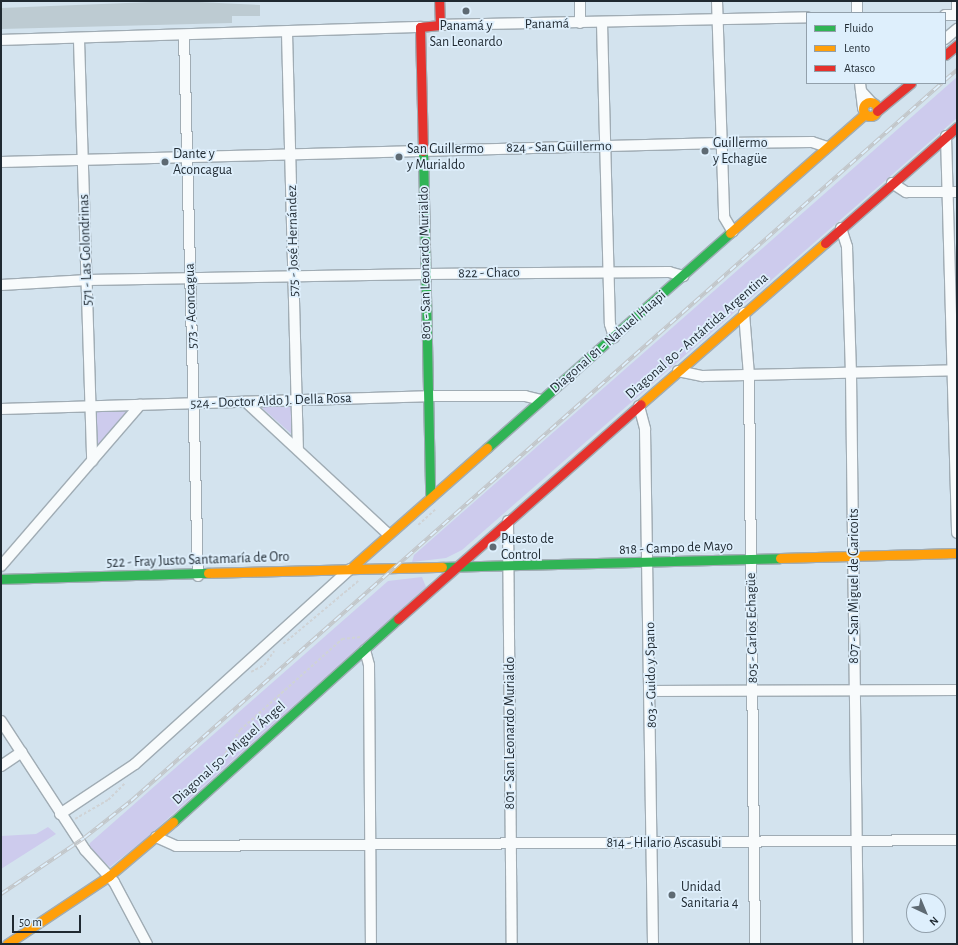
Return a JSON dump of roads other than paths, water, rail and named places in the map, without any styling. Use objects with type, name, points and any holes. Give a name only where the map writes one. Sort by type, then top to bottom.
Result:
[{"type":"street","points":[[439,1],[440,25]]},
{"type":"street","points":[[580,1],[580,23]]},
{"type":"street","points":[[717,1],[724,217],[733,232]]},
{"type":"street","points":[[856,1],[857,12]]},
{"type":"street","points":[[946,15],[957,15],[956,1]]},
{"type":"street","name":"Panamá","points":[[1,40],[79,40],[184,35],[287,33],[440,25],[602,23],[806,17]]},
{"type":"street","points":[[602,23],[610,324],[614,337]]},
{"type":"street","name":"801 - San Leonardo Murialdo","points":[[420,27],[430,498]]},
{"type":"street","points":[[946,38],[957,29]]},
{"type":"street","name":"575 - José Hernández","points":[[287,33],[298,448]]},
{"type":"street","name":"573 - Aconcagua","points":[[184,35],[198,576]]},
{"type":"street","points":[[946,47],[957,38]]},
{"type":"street","name":"571 - Las Golondrinas","points":[[79,40],[88,280],[92,461]]},
{"type":"street","points":[[946,54],[957,45]]},
{"type":"street","points":[[860,87],[864,111],[872,116],[874,105],[897,84]]},
{"type":"street","points":[[874,105],[909,84]]},
{"type":"street","points":[[860,87],[874,105]]},
{"type":"street","name":"Diagonal 81 - Nahuel Huapi","points":[[350,569],[733,232],[827,147],[864,111]]},
{"type":"street","name":"Diagonal 80 - Antártida Argentina","points":[[456,567],[957,127]]},
{"type":"street","points":[[946,136],[952,192],[957,533]]},
{"type":"street","name":"824 - San Guillermo","points":[[1,162],[721,143],[812,142],[827,147]]},
{"type":"street","points":[[892,183],[906,192],[952,192]]},
{"type":"street","name":"807 - San Miguel de Garicoits","points":[[841,228],[847,247],[851,374],[855,557],[858,944]]},
{"type":"street","name":"822 - Chaco","points":[[1,285],[88,280],[426,274],[670,272],[683,276]]},
{"type":"street","name":"805 - Carlos Echagüe","points":[[744,313],[749,375],[754,692],[755,944]]},
{"type":"street","points":[[678,371],[702,376],[851,374],[955,370]]},
{"type":"street","name":"524 - Doctor Aldo J. Della Rosa","points":[[1,409],[428,396],[525,396],[541,400]]},
{"type":"street","points":[[246,402],[298,448],[388,534]]},
{"type":"street","points":[[1,566],[140,405]]},
{"type":"street","name":"803 - Guido y Spano","points":[[639,406],[645,429],[649,562],[652,691],[653,944]]},
{"type":"street","name":"801 - San Leonardo Murialdo","points":[[508,521],[512,944]]},
{"type":"street","name":"818 - Campo de Mayo","points":[[395,567],[509,566],[957,553]]},
{"type":"street","name":"522 - Fray Justo Santamaría de Oro","points":[[1,579],[198,576],[395,567]]},
{"type":"street","name":"Diagonal 50 - Miguel Ángel","points":[[7,944],[109,876],[365,650],[456,567]]},
{"type":"street","points":[[60,814],[135,764],[350,569]]},
{"type":"street","points":[[365,650],[369,665],[371,845],[370,944]]},
{"type":"street","points":[[652,691],[754,692],[957,690]]},
{"type":"street","points":[[1,721],[60,814],[90,857],[109,876],[147,944]]},
{"type":"street","points":[[1,766],[22,752]]},
{"type":"street","name":"814 - Hilario Ascasubi","points":[[156,836],[176,846],[371,845],[511,842],[754,843],[957,840]]},
{"type":"railway","points":[[946,79],[957,70]]},
{"type":"railway","points":[[1,894],[84,838],[131,801],[941,84]]},
{"type":"place","name":"Panamá y San Leonardo","points":[[466,11]]},
{"type":"place","name":"Guillermo y Echagüe","points":[[705,151]]},
{"type":"place","name":"San Guillermo y Murialdo","points":[[399,157]]},
{"type":"place","name":"Dante y Aconcagua","points":[[165,162]]},
{"type":"place","name":"Puesto de Control","points":[[493,547]]},
{"type":"place","name":"Unidad Sanitaria 4","points":[[672,895]]}]
